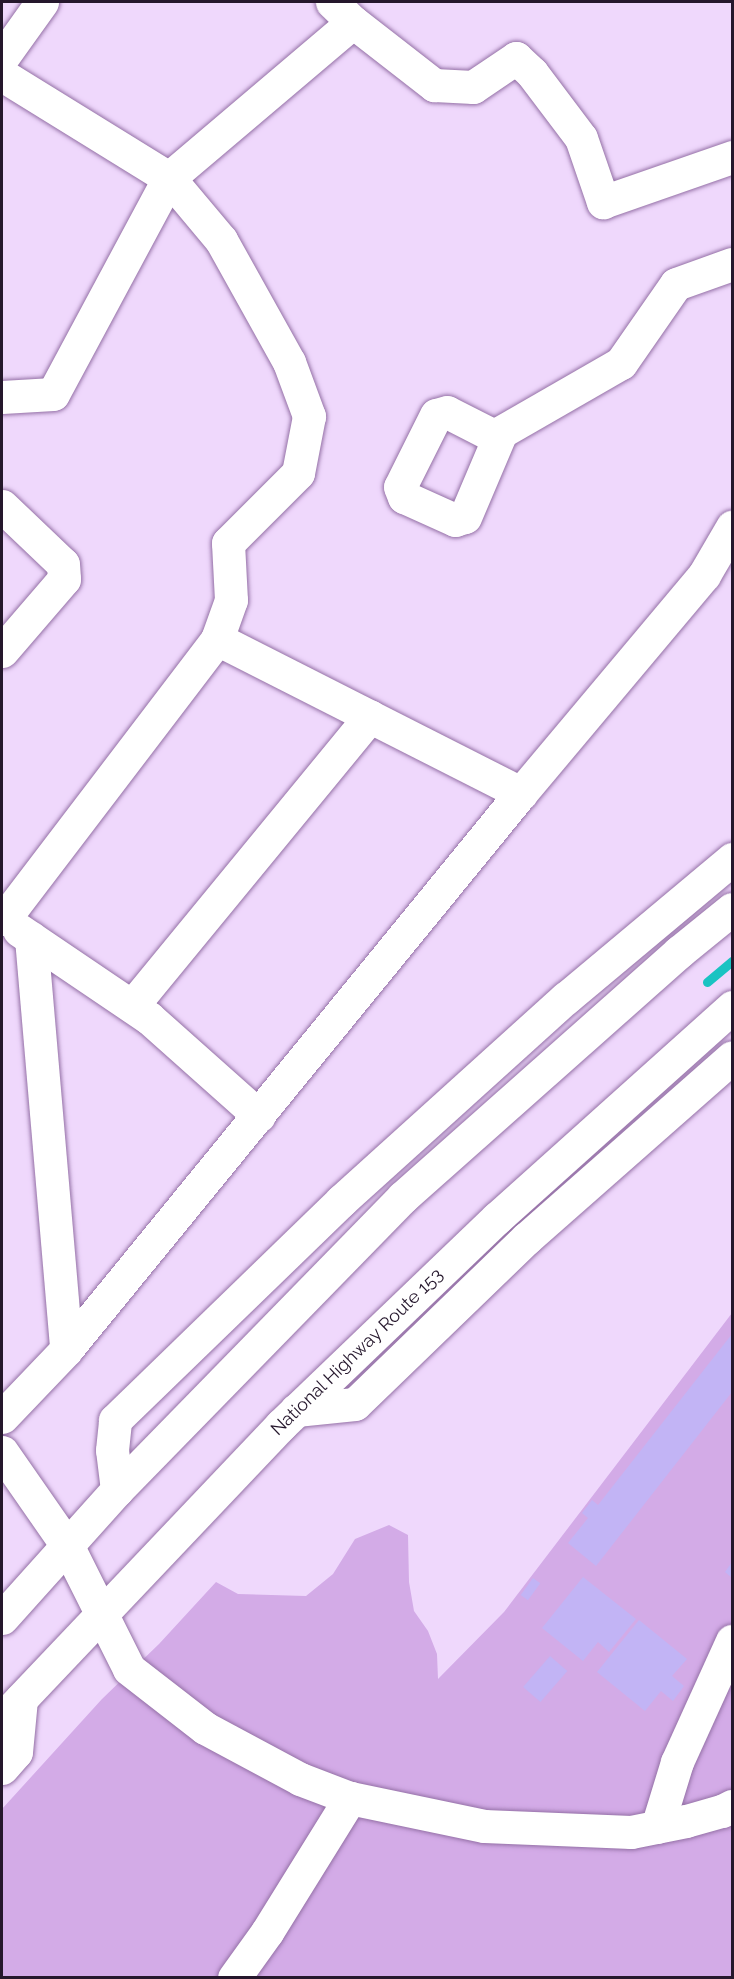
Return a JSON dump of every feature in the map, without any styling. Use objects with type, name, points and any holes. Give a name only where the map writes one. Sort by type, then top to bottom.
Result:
[{"type":"main road","points":[[2,58],[42,2]]},
{"type":"main road","points":[[2,397],[53,394],[169,178],[343,12],[434,84],[473,87],[516,58],[532,73],[581,138],[603,202],[732,157]]},
{"type":"main road","points":[[2,75],[169,178],[221,240],[288,362],[309,417],[298,473],[228,543],[231,600],[217,639],[3,918],[149,1018],[259,1116]]},
{"type":"main road","points":[[498,438],[501,432],[621,363],[676,284],[732,264]]},
{"type":"main road","points":[[2,506],[63,564],[64,579],[2,651]]},
{"type":"main road","points":[[2,1417],[66,1350],[521,793],[704,574],[732,527]]},
{"type":"main road","points":[[217,639],[521,793]]},
{"type":"main road","points":[[132,1006],[370,716]]},
{"type":"main road","points":[[117,1490],[112,1450],[115,1420],[340,1202],[567,998],[732,859]]},
{"type":"main road","points":[[2,1618],[117,1490],[403,1197],[679,952],[732,909]]},
{"type":"main road","points":[[31,938],[66,1350]]},
{"type":"main road","name":"National Highway Route 153","points":[[11,1709],[296,1410],[496,1218],[732,1007]]},
{"type":"main road","points":[[296,1410],[355,1404],[527,1238],[732,1057]]},
{"type":"main road","points":[[653,1076],[674,1108]]},
{"type":"main road","points":[[2,1452],[68,1547],[129,1669],[205,1728],[300,1779],[350,1798],[484,1826],[631,1832],[713,1814],[732,1806]]},
{"type":"main road","points":[[657,1827],[677,1762],[732,1641]]},
{"type":"main road","points":[[2,1768],[16,1752],[11,1709]]},
{"type":"main road","points":[[236,1977],[267,1932],[350,1798]]},
{"type":"shaded area","points":[[732,1313],[732,1977],[2,1977],[2,1809],[102,1699],[159,1644],[216,1582],[238,1594],[306,1596],[333,1574],[355,1539],[389,1525],[408,1535],[409,1582],[414,1611],[428,1631],[437,1654],[438,1679],[504,1612]]},
{"type":"building","points":[[732,1334],[732,1392],[596,1566],[568,1543],[588,1518],[582,1513],[592,1500],[598,1505]]},
{"type":"building","points":[[732,1562],[732,1578],[725,1572]]},
{"type":"building","points":[[583,1577],[636,1619],[609,1652],[598,1642],[583,1661],[542,1628]]},
{"type":"building","points":[[533,1578],[540,1583],[528,1600],[521,1595]]},
{"type":"building","points":[[639,1620],[687,1659],[672,1676],[684,1686],[673,1701],[661,1691],[645,1711],[597,1672]]},
{"type":"building","points":[[550,1656],[567,1671],[540,1702],[523,1687]]},
{"type":"waterway","points":[[707,982],[732,961]]}]
